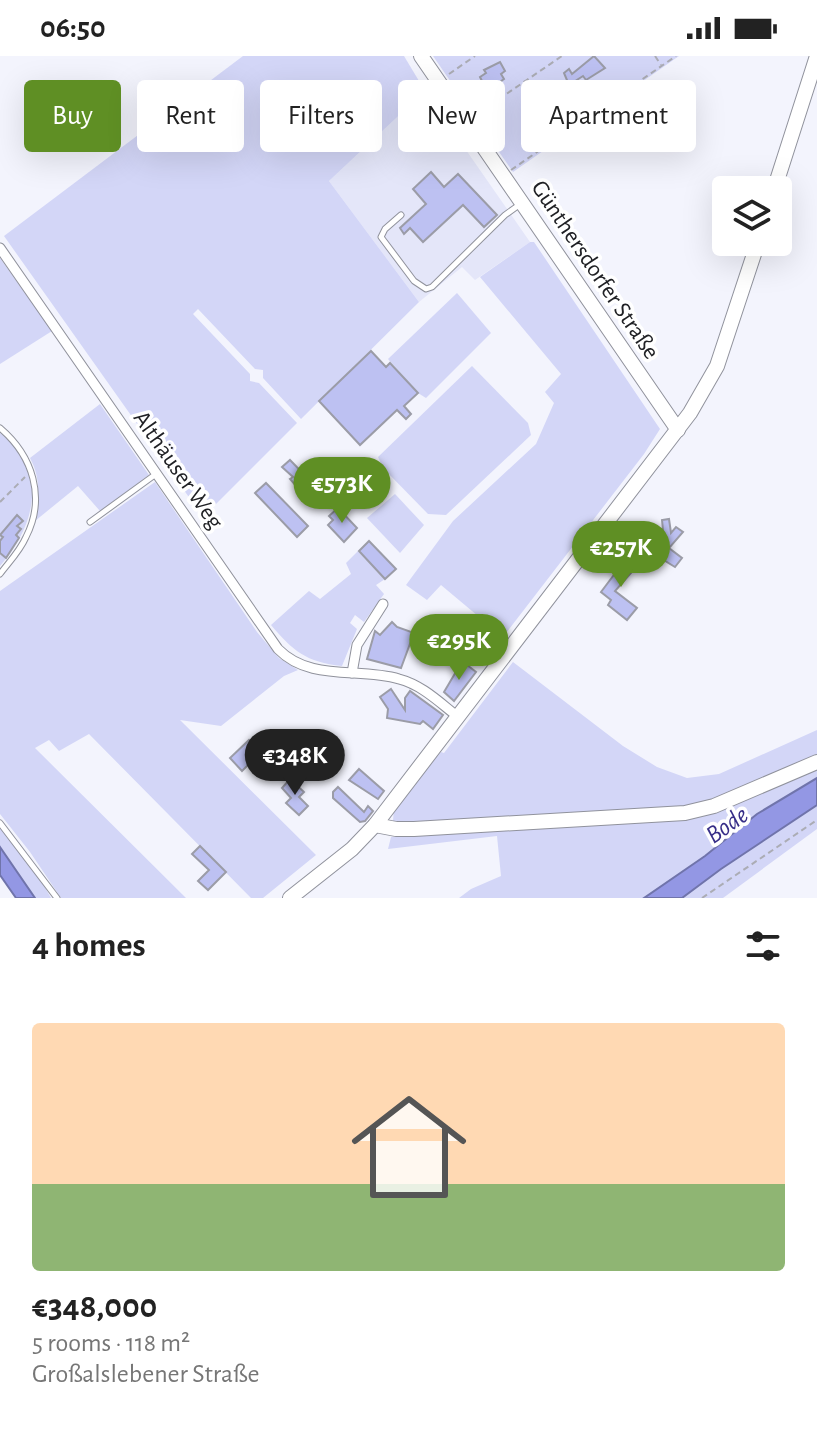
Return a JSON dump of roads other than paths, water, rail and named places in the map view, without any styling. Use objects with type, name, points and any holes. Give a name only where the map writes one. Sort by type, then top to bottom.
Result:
[{"type":"main road","name":"Günthersdorfer Straße","points":[[421,56],[678,430]]},
{"type":"main road","points":[[778,176],[817,56]]},
{"type":"main road","points":[[290,898],[352,849],[375,825],[678,430],[701,397],[717,366],[753,256]]},
{"type":"main road","points":[[375,825],[414,829],[685,813],[724,803],[817,762]]},
{"type":"street","name":"Althäuser Weg","points":[[0,248],[278,649],[292,661],[307,667],[406,682],[428,693],[457,716]]},
{"type":"street","points":[[604,526],[645,557]]},
{"type":"street","points":[[352,673],[357,645],[383,604]]},
{"type":"lane","points":[[401,215],[385,229],[381,237],[414,281],[426,289],[432,287],[505,215],[523,203]]},
{"type":"lane","points":[[0,428],[21,452],[32,471],[36,493],[26,539],[0,574]]},
{"type":"lane","points":[[90,522],[156,474]]},
{"type":"lane","points":[[0,823],[57,898]]},
{"type":"water","points":[[817,778],[817,805],[682,898],[644,898],[705,856],[757,814]]},
{"type":"water","points":[[0,847],[35,898],[16,898],[0,875]]},
{"type":"water label","name":"Bode","points":[[727,825]]}]
